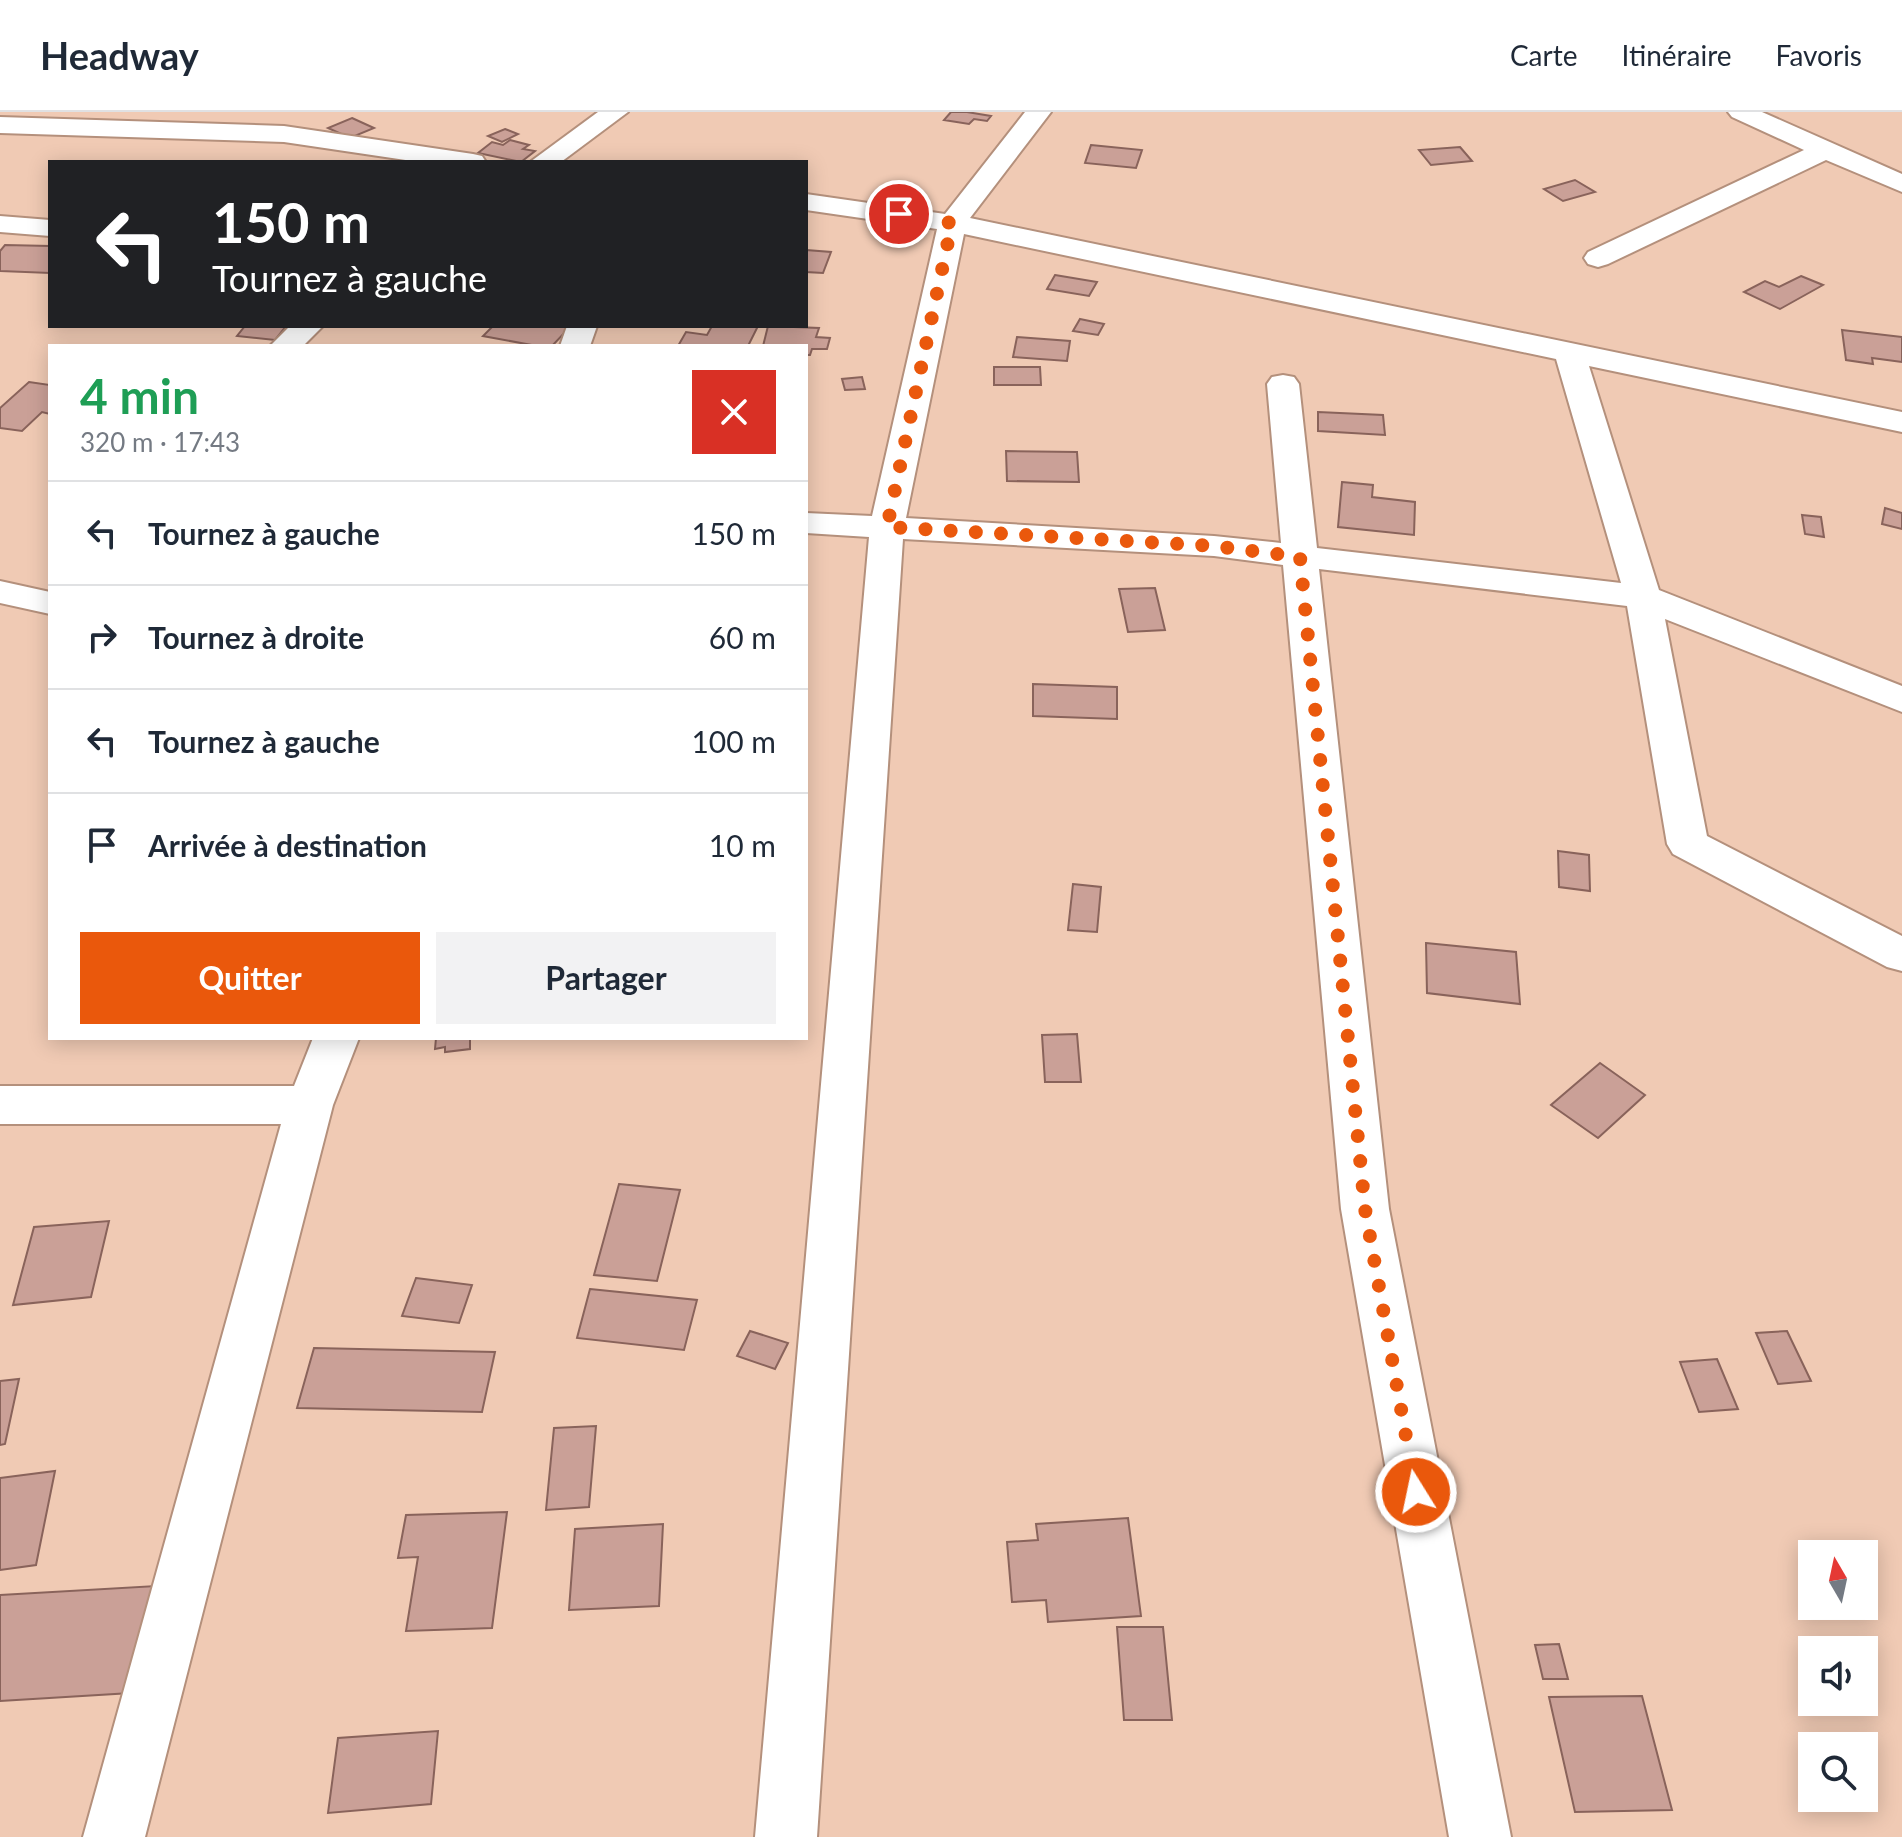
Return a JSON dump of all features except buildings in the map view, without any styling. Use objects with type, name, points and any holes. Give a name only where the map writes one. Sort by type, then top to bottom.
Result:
[{"type":"street","points":[[546,160],[615,112]]},
{"type":"street","points":[[786,1837],[887,527],[952,223],[1038,112]]},
{"type":"street","points":[[1741,112],[1902,184]]},
{"type":"street","points":[[4,124],[284,134],[460,160]]},
{"type":"street","points":[[1598,258],[1826,150]]},
{"type":"street","points":[[808,202],[952,223],[1570,355],[1902,422]]},
{"type":"street","points":[[0,224],[48,228]]},
{"type":"street","points":[[287,344],[306,328]]},
{"type":"street","points":[[1570,355],[1643,597],[1688,844],[1902,955]]},
{"type":"street","points":[[1283,384],[1365,1209],[1480,1837]]},
{"type":"street","points":[[808,523],[1214,546],[1643,597],[1902,700]]},
{"type":"street","points":[[0,592],[48,603]]},
{"type":"street","points":[[114,1837],[310,1105],[335,1040]]},
{"type":"street","points":[[0,1105],[310,1105]]},
{"type":"route","points":[[899,214],[952,223],[887,527],[1214,546],[1300,557],[1365,1209],[1416,1492]]}]
